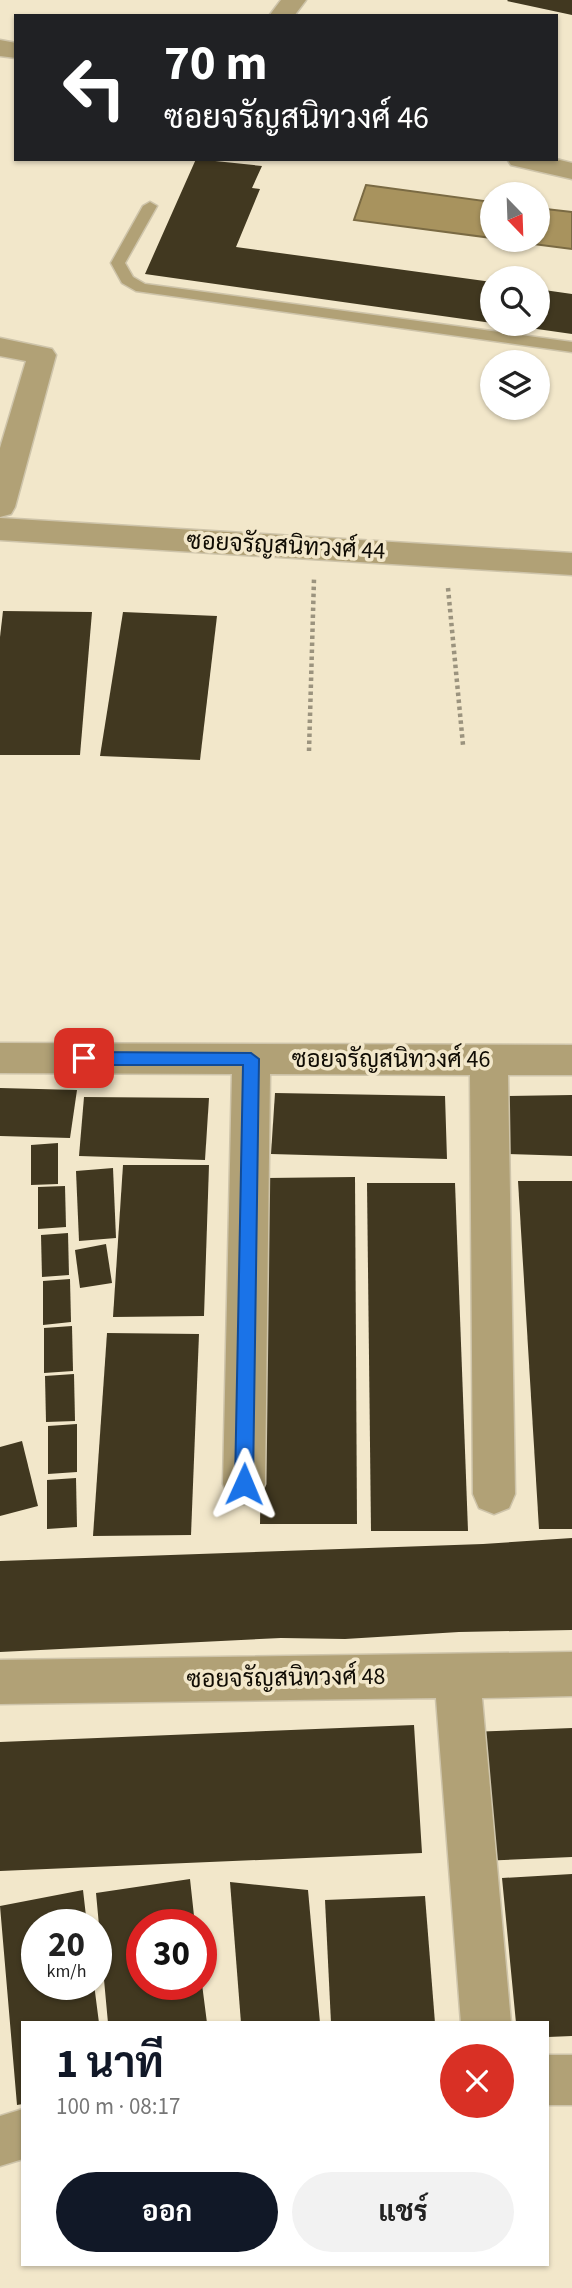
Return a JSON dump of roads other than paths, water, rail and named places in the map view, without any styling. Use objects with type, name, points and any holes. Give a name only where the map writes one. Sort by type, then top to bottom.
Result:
[{"type":"street","points":[[529,161],[572,171]]},
{"type":"street","points":[[0,347],[42,355],[0,507]]},
{"type":"street","name":"ซอยจรัญสนิทวงศ์ 44","points":[[0,529],[572,564]]},
{"type":"street","name":"ซอยจรัญสนิทวงศ์ 46","points":[[0,1058],[572,1059]]},
{"type":"street","points":[[244,1484],[251,1059]]},
{"type":"street","points":[[489,1059],[494,1494]]},
{"type":"street","name":"ซอยจรัญสนิทวงศ์ 48","points":[[0,1682],[572,1674]]},
{"type":"street","points":[[457,1675],[486,2021]]},
{"type":"street","points":[[549,2080],[572,2080]]},
{"type":"street","points":[[0,2141],[21,2135]]},
{"type":"lane","points":[[150,206],[118,263],[127,280],[141,288],[572,347]]}]
